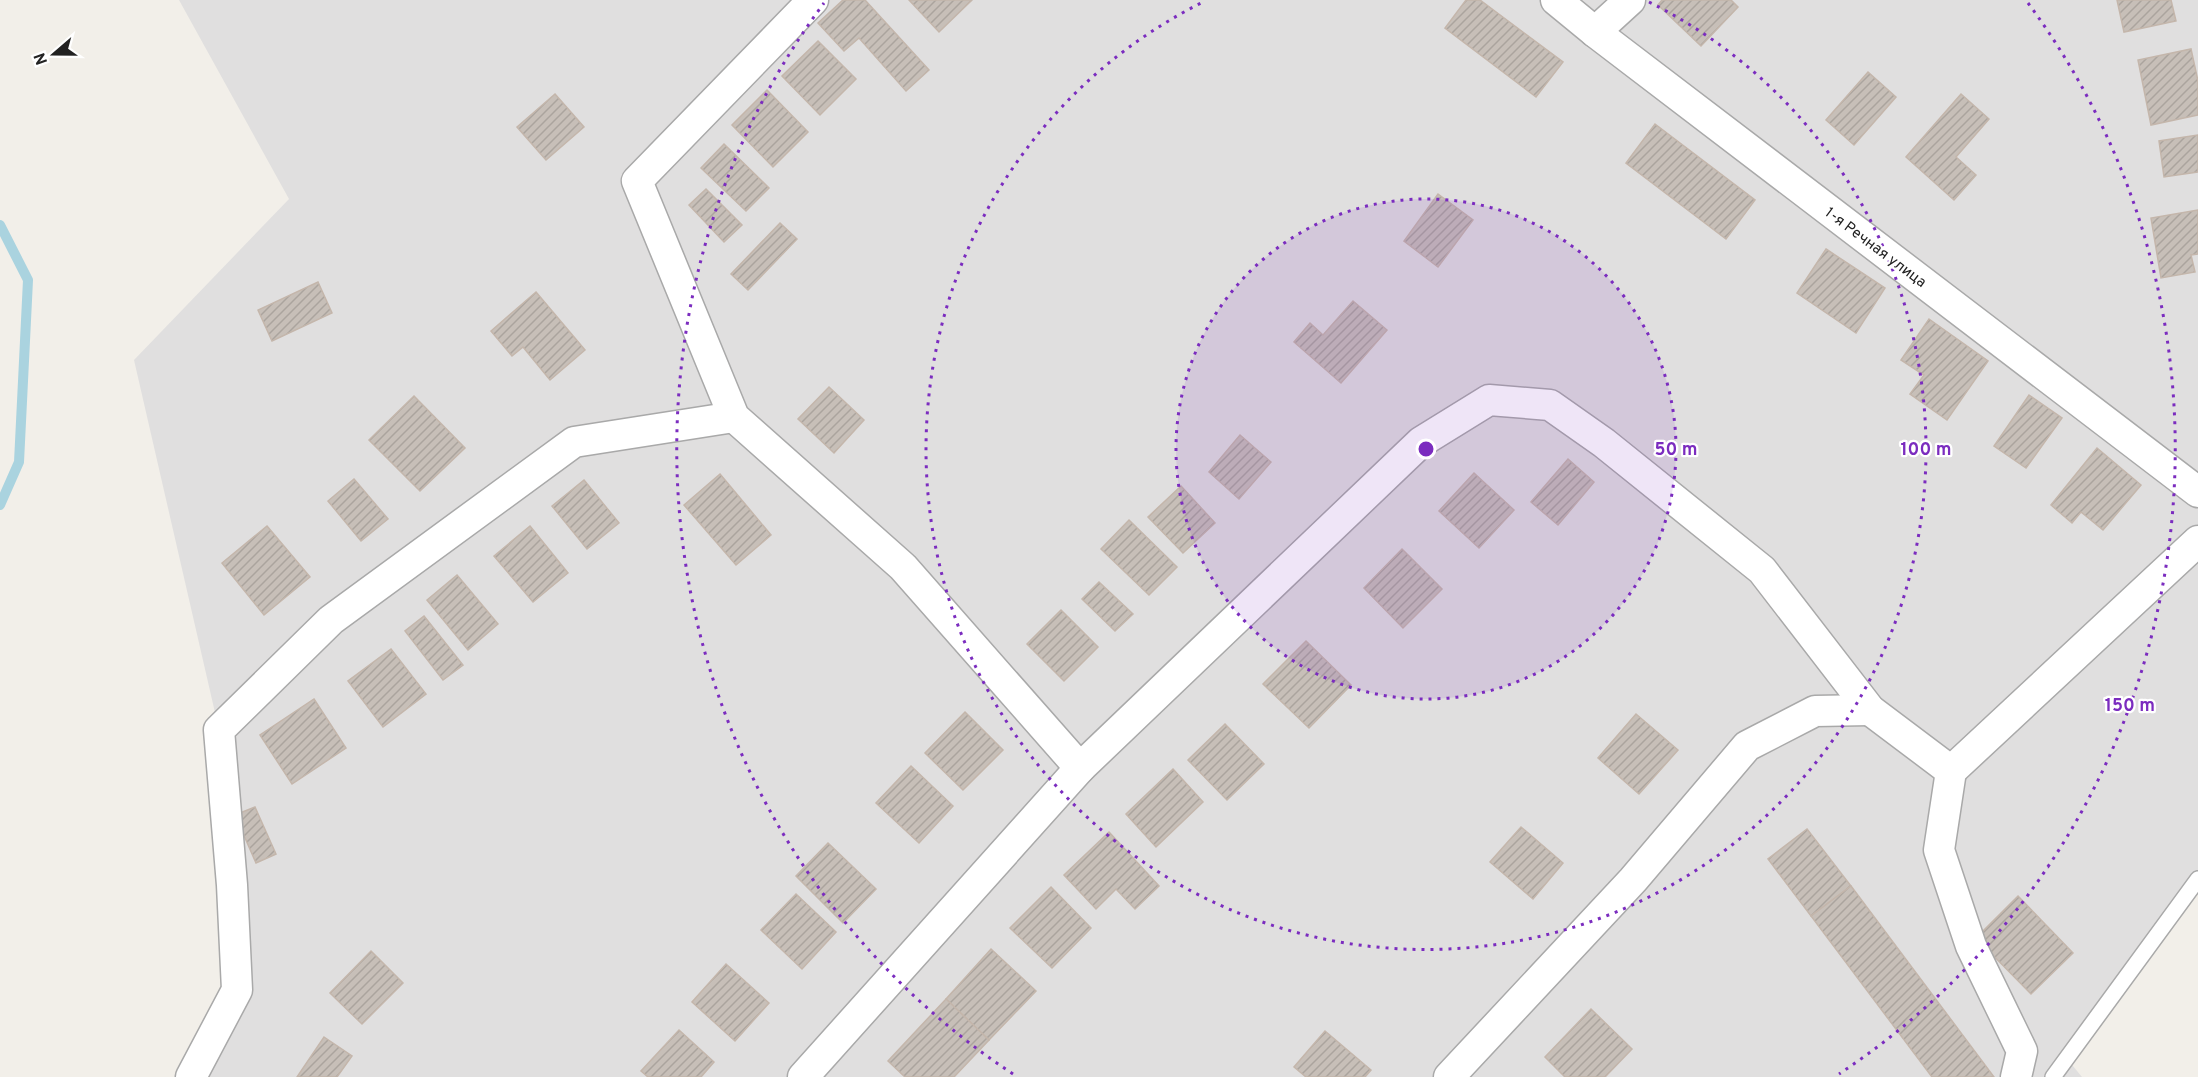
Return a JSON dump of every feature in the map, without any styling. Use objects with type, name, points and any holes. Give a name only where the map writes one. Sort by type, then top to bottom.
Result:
[{"type":"street","points":[[813,0],[637,181],[734,417],[903,567],[1080,768]]},
{"type":"street","name":"1-я Речная улица","points":[[1556,0],[1594,32],[2198,492]]},
{"type":"street","points":[[1594,32],[1630,0]]},
{"type":"street","points":[[803,1077],[1080,768],[1421,442],[1489,400],[1550,405],[1604,443],[1762,570],[1870,710],[1951,771]]},
{"type":"street","points":[[191,1077],[237,990],[232,885],[219,730],[331,620],[574,442],[734,417]]},
{"type":"street","points":[[2016,1077],[2022,1051],[1971,946],[1939,850],[1951,771],[2198,541]]},
{"type":"street","points":[[1449,1077],[1633,880],[1747,746],[1815,711],[1870,710]]},
{"type":"lane","points":[[2053,1077],[2198,879]]},
{"type":"shaded area","points":[[179,0],[2198,0],[2198,879],[2068,1060],[2082,1077],[191,1077],[237,990],[219,730],[134,360],[289,199]]},
{"type":"building","points":[[843,0],[865,0],[929,70],[906,91],[859,38],[844,51],[818,23]]},
{"type":"building","points":[[909,0],[972,0],[939,32]]},
{"type":"building","points":[[1466,0],[1480,0],[1563,62],[1536,97],[1445,28]]},
{"type":"building","points":[[1662,0],[1731,0],[1738,7],[1701,46],[1658,5]]},
{"type":"building","points":[[2117,0],[2171,0],[2176,21],[2124,32]]},
{"type":"building","points":[[818,41],[856,79],[820,115],[782,76]]},
{"type":"building","points":[[2191,49],[2198,81],[2198,115],[2151,125],[2138,60]]},
{"type":"building","points":[[1868,72],[1896,97],[1854,145],[1826,120]]},
{"type":"building","points":[[767,90],[808,132],[773,167],[732,125]]},
{"type":"building","points":[[555,94],[584,127],[546,160],[517,127]]},
{"type":"building","points":[[1961,94],[1989,119],[1956,157],[1976,175],[1954,200],[1906,157]]},
{"type":"building","points":[[1655,124],[1755,200],[1726,239],[1626,163]]},
{"type":"building","points":[[2198,135],[2198,172],[2164,177],[2159,141]]},
{"type":"building","points":[[724,144],[769,188],[746,211],[701,168]]},
{"type":"building","points":[[706,189],[742,225],[724,242],[689,205]]},
{"type":"building","points":[[1438,194],[1473,220],[1438,267],[1404,241]]},
{"type":"building","points":[[2198,210],[2198,254],[2191,255],[2195,272],[2161,278],[2151,218]]},
{"type":"building","points":[[780,223],[797,239],[748,290],[731,274]]},
{"type":"building","points":[[1826,249],[1885,288],[1856,333],[1797,293]]},
{"type":"building","points":[[318,282],[332,313],[272,341],[258,310]]},
{"type":"building","points":[[536,292],[585,350],[550,380],[523,347],[512,356],[491,331]]},
{"type":"building","points":[[1353,301],[1387,330],[1341,383],[1294,342],[1310,323],[1323,335]]},
{"type":"building","points":[[1929,319],[1988,361],[1947,420],[1910,394],[1924,375],[1901,360]]},
{"type":"building","points":[[829,387],[864,420],[834,453],[798,419]]},
{"type":"building","points":[[2029,395],[2062,418],[2026,468],[1994,446]]},
{"type":"building","points":[[414,396],[465,448],[420,491],[369,440]]},
{"type":"building","points":[[1240,435],[1271,462],[1239,499],[1209,472]]},
{"type":"building","points":[[2097,448],[2141,485],[2103,530],[2081,512],[2072,523],[2051,505]]},
{"type":"building","points":[[1568,459],[1594,482],[1558,525],[1531,502]]},
{"type":"building","points":[[1474,473],[1514,510],[1479,548],[1439,511]]},
{"type":"building","points":[[720,474],[771,535],[736,565],[684,505]]},
{"type":"building","points":[[354,479],[388,519],[361,541],[328,501]]},
{"type":"building","points":[[584,480],[619,523],[587,549],[552,506]]},
{"type":"building","points":[[1181,486],[1215,523],[1183,553],[1148,517]]},
{"type":"building","points":[[1129,520],[1177,567],[1149,595],[1101,549]]},
{"type":"building","points":[[267,526],[310,577],[264,615],[222,563]]},
{"type":"building","points":[[530,526],[568,573],[533,602],[494,556]]},
{"type":"building","points":[[1402,549],[1442,589],[1403,628],[1364,588]]},
{"type":"building","points":[[457,575],[498,624],[468,650],[427,600]]},
{"type":"building","points":[[1099,582],[1133,614],[1115,631],[1082,599]]},
{"type":"building","points":[[1061,610],[1098,647],[1064,681],[1027,644]]},
{"type":"building","points":[[424,616],[463,665],[443,680],[405,631]]},
{"type":"building","points":[[1306,641],[1351,685],[1309,728],[1263,684]]},
{"type":"building","points":[[391,649],[426,694],[383,727],[348,681]]},
{"type":"building","points":[[314,699],[346,748],[292,784],[260,735]]},
{"type":"building","points":[[965,712],[1003,750],[963,790],[925,753]]},
{"type":"building","points":[[1636,714],[1678,750],[1639,794],[1598,758]]},
{"type":"building","points":[[1225,724],[1264,764],[1227,800],[1188,760]]},
{"type":"building","points":[[911,766],[953,806],[919,843],[876,803]]},
{"type":"building","points":[[1173,769],[1203,802],[1156,847],[1126,814]]},
{"type":"building","points":[[255,807],[276,854],[256,863],[235,815]]},
{"type":"building","points":[[1521,827],[1563,863],[1533,899],[1490,862]]},
{"type":"building","points":[[1807,829],[1851,886],[1811,916],[1768,859]]},
{"type":"building","points":[[1109,832],[1159,886],[1135,909],[1116,889],[1096,909],[1064,875]]},
{"type":"building","points":[[828,843],[876,889],[843,923],[796,876]]},
{"type":"building","points":[[1851,886],[1994,1077],[1932,1077],[1811,916]]},
{"type":"building","points":[[1051,887],[1091,928],[1052,968],[1010,928]]},
{"type":"building","points":[[796,894],[836,932],[802,969],[761,930]]},
{"type":"building","points":[[2018,896],[2073,953],[2031,994],[1976,938]]},
{"type":"building","points":[[991,949],[1036,991],[989,1040],[946,999]]},
{"type":"building","points":[[371,951],[403,983],[362,1024],[330,993]]},
{"type":"building","points":[[726,964],[769,1003],[735,1041],[692,1002]]},
{"type":"building","points":[[946,999],[989,1040],[954,1077],[905,1077],[888,1061]]},
{"type":"building","points":[[1591,1009],[1632,1049],[1605,1077],[1565,1077],[1545,1057]]},
{"type":"building","points":[[679,1030],[714,1062],[701,1077],[648,1077],[641,1071]]},
{"type":"building","points":[[1325,1031],[1371,1070],[1365,1077],[1306,1077],[1294,1067]]},
{"type":"building","points":[[324,1037],[352,1056],[337,1077],[297,1077]]},
{"type":"waterway","points":[[0,225],[28,280],[19,462],[0,505]]}]
